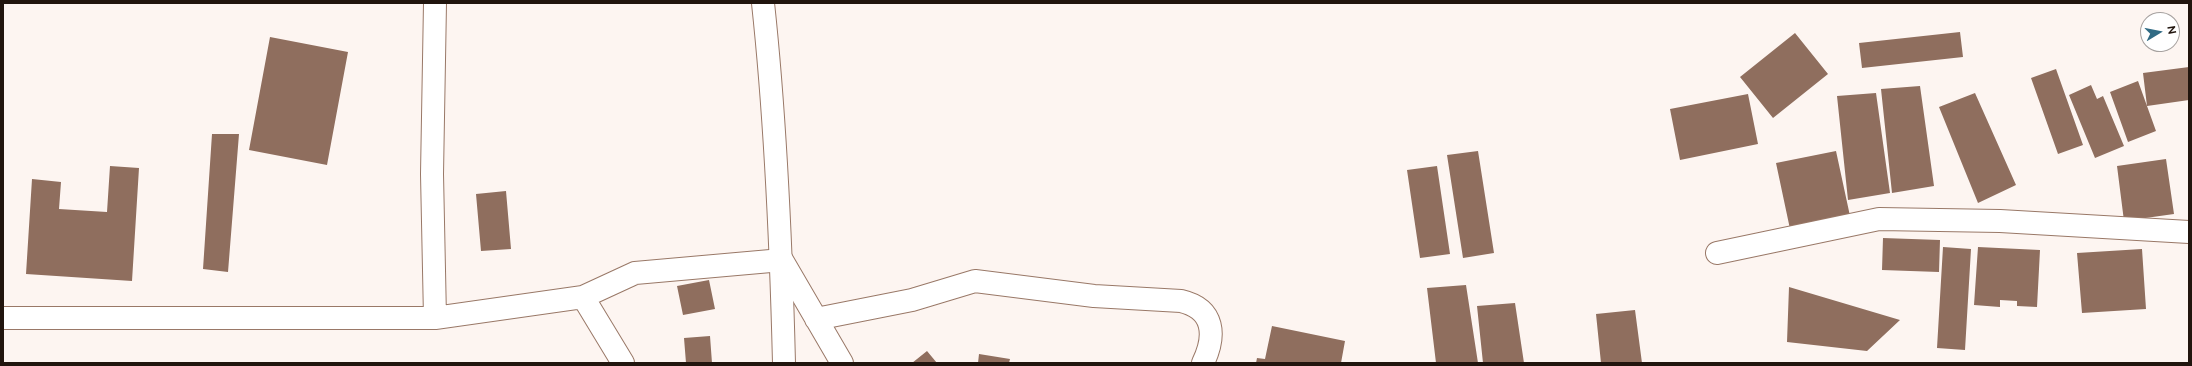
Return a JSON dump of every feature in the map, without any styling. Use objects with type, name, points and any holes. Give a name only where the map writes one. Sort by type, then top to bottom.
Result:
[{"type":"street","points":[[435,3],[432,174],[435,318]]},
{"type":"street","points":[[763,3],[773,97],[782,260],[784,363]]},
{"type":"street","points":[[1717,253],[1879,218],[2000,221],[2189,232]]},
{"type":"street","points":[[3,318],[435,318],[583,297],[635,273],[782,260]]},
{"type":"street","points":[[782,260],[842,363]]},
{"type":"street","points":[[816,319],[912,300],[974,281],[1094,296],[1181,301],[1195,304],[1206,316],[1212,330],[1210,348],[1203,363]]},
{"type":"street","points":[[583,297],[623,363]]},
{"type":"building","points":[[1960,32],[1963,57],[1862,68],[1859,43]]},
{"type":"building","points":[[1795,33],[1828,74],[1773,118],[1740,77]]},
{"type":"building","points":[[270,37],[348,52],[327,165],[249,150]]},
{"type":"building","points":[[2189,67],[2189,100],[2147,106],[2143,73]]},
{"type":"building","points":[[2056,69],[2083,145],[2058,154],[2031,78]]},
{"type":"building","points":[[2138,81],[2156,131],[2128,142],[2110,92]]},
{"type":"building","points":[[2091,85],[2097,99],[2103,96],[2124,146],[2095,158],[2069,95]]},
{"type":"building","points":[[1920,86],[1934,186],[1892,193],[1881,89]]},
{"type":"building","points":[[1876,93],[1890,193],[1848,200],[1837,96]]},
{"type":"building","points":[[1975,93],[2016,185],[1978,203],[1939,107]]},
{"type":"building","points":[[1748,94],[1758,144],[1680,160],[1670,109]]},
{"type":"building","points":[[212,134],[239,134],[228,272],[203,269]]},
{"type":"building","points":[[1478,151],[1494,253],[1463,258],[1447,155]]},
{"type":"building","points":[[1836,151],[1850,216],[1790,229],[1776,163]]},
{"type":"building","points":[[2166,159],[2174,214],[2124,221],[2117,166]]},
{"type":"building","points":[[110,166],[139,168],[132,281],[26,274],[32,179],[61,182],[59,209],[107,212]]},
{"type":"building","points":[[1437,166],[1450,254],[1420,258],[1407,170]]},
{"type":"building","points":[[506,191],[511,249],[481,251],[476,194]]},
{"type":"building","points":[[1883,238],[1940,240],[1939,272],[1882,270]]},
{"type":"building","points":[[1943,247],[1971,249],[1965,350],[1937,348]]},
{"type":"building","points":[[1978,247],[2040,250],[2037,307],[2017,306],[2017,301],[2000,300],[2000,307],[1974,305]]},
{"type":"building","points":[[2142,249],[2146,309],[2082,313],[2077,253]]},
{"type":"building","points":[[709,280],[715,309],[683,315],[677,286]]},
{"type":"building","points":[[1466,285],[1478,363],[1436,363],[1427,288]]},
{"type":"building","points":[[1789,287],[1900,320],[1867,351],[1787,342]]},
{"type":"building","points":[[1515,303],[1524,363],[1483,363],[1477,306]]},
{"type":"building","points":[[1635,310],[1642,363],[1601,363],[1596,314]]},
{"type":"building","points":[[1272,326],[1345,341],[1341,363],[1256,363],[1257,358],[1265,359]]},
{"type":"building","points":[[710,336],[712,363],[686,363],[684,338]]},
{"type":"building","points":[[927,351],[937,363],[912,363]]},
{"type":"building","points":[[979,354],[1010,359],[1009,363],[978,363]]}]
